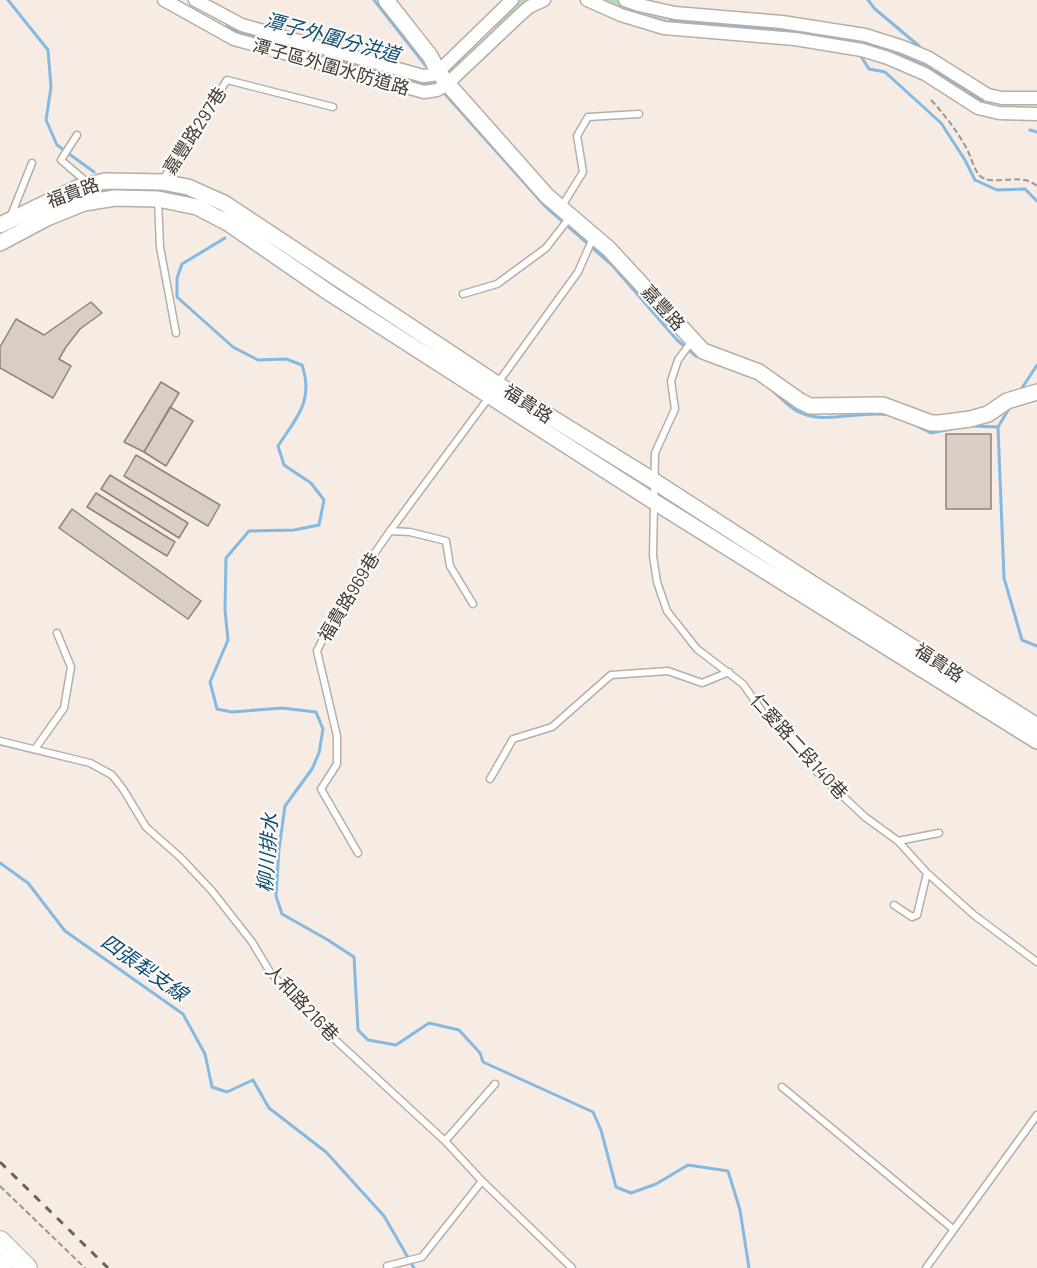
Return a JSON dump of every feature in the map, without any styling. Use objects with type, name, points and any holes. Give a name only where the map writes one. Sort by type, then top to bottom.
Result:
[{"type":"main road","points":[[0,1241],[27,1268]]},
{"type":"street","name":"潭子區外圍水防道路","points":[[164,0],[239,41],[417,91],[437,90],[448,84]]},
{"type":"street","name":"潭子區外圍水防道路","points":[[195,0],[256,30],[423,76],[432,75],[438,71],[512,0]]},
{"type":"street","name":"嘉豐路","points":[[386,0],[430,56],[448,84],[547,196],[609,249],[703,351],[759,372],[810,406],[883,405],[931,423],[970,419],[988,414],[1007,401],[1037,392]]},
{"type":"street","points":[[587,0],[621,15],[664,28],[795,39],[858,49],[888,58],[925,74],[978,108],[1005,114],[1037,114]]},
{"type":"street","points":[[625,0],[675,13],[782,22],[861,34],[913,51],[947,69],[984,93],[1005,98],[1037,98]]},
{"type":"street","points":[[448,84],[520,14],[537,1]]},
{"type":"street","points":[[206,24],[214,11]]},
{"type":"street","points":[[858,49],[861,34]]},
{"type":"street","points":[[1005,98],[1005,114]]},
{"type":"street","name":"福貴路","points":[[3,229],[47,201],[90,184],[105,181],[162,182],[188,187],[224,203],[653,501],[1037,741]]},
{"type":"street","name":"福貴路","points":[[3,229],[46,218],[84,203],[115,198],[158,199],[197,207],[228,223],[331,294],[493,391],[654,481],[1037,726]]},
{"type":"lane","name":"嘉豐路297巷","points":[[162,182],[227,80],[333,107]]},
{"type":"lane","points":[[463,294],[497,284],[546,248],[583,172],[577,136],[588,117],[639,114]]},
{"type":"lane","points":[[77,135],[61,160],[90,184]]},
{"type":"lane","points":[[3,229],[32,163]]},
{"type":"lane","points":[[158,199],[160,247],[176,333]]},
{"type":"lane","name":"福貴路969巷","points":[[358,853],[321,789],[337,764],[337,736],[316,651],[342,602],[390,531],[578,272],[594,237]]},
{"type":"lane","name":"仁愛路二段140巷","points":[[692,341],[678,360],[671,381],[675,409],[655,453],[653,556],[657,582],[667,611],[698,649],[743,684],[764,714],[788,733],[817,772],[865,817],[898,841],[927,873],[974,915],[1037,962]]},
{"type":"lane","points":[[390,531],[410,532],[446,541],[450,566],[473,604]]},
{"type":"lane","points":[[35,749],[64,708],[71,667],[57,633]]},
{"type":"lane","points":[[490,779],[513,738],[552,727],[610,675],[668,671],[702,683],[729,672]]},
{"type":"lane","name":"人和路216巷","points":[[0,741],[90,763],[112,775],[146,827],[181,858],[212,891],[252,942],[270,972],[330,1035],[445,1141],[482,1181],[572,1268]]},
{"type":"lane","points":[[898,841],[939,833]]},
{"type":"lane","points":[[894,905],[912,916],[917,915],[927,873]]},
{"type":"lane","points":[[445,1141],[495,1084]]},
{"type":"lane","points":[[783,1087],[953,1229]]},
{"type":"lane","points":[[926,1268],[1037,1115]]},
{"type":"lane","points":[[387,1266],[423,1257],[482,1181]]},
{"type":"path","points":[[931,100],[947,118],[967,149],[979,175],[989,180],[1014,178],[1035,183],[1037,186]]},
{"type":"path","points":[[0,1186],[85,1268]]},
{"type":"green space","points":[[517,0],[525,0],[526,3],[497,30],[493,27]]},
{"type":"green space","points":[[595,0],[617,0],[668,15],[667,25]]},
{"type":"water","points":[[669,15],[844,33],[842,43],[668,25]]},
{"type":"water","points":[[228,21],[416,77],[414,86],[223,30]]},
{"type":"water","points":[[877,41],[909,53],[986,97],[982,105],[875,50]]},
{"type":"building","points":[[91,302],[102,313],[80,329],[59,359],[71,366],[53,398],[0,368],[0,347],[16,319],[44,335]]},
{"type":"building","points":[[161,382],[179,393],[144,452],[124,442]]},
{"type":"building","points":[[170,407],[193,421],[166,466],[144,452]]},
{"type":"building","points":[[946,434],[991,434],[991,509],[946,509]]},
{"type":"building","points":[[136,455],[220,505],[208,526],[124,476]]},
{"type":"building","points":[[110,475],[188,523],[179,538],[101,489]]},
{"type":"building","points":[[96,493],[175,542],[167,556],[87,507]]},
{"type":"building","points":[[72,509],[201,601],[188,619],[59,528]]},
{"type":"waterway","name":"柳川排水","points":[[8,0],[48,50],[51,87],[46,120],[57,145],[94,172]]},
{"type":"waterway","points":[[374,0],[426,66]]},
{"type":"waterway","points":[[868,0],[875,9],[919,46]]},
{"type":"waterway","points":[[862,58],[869,69],[885,72],[941,123],[975,180],[997,190],[1025,189],[1037,201]]},
{"type":"waterway","name":"潭子外圍分洪道","points":[[398,79],[430,85]]},
{"type":"waterway","points":[[445,94],[545,206],[612,265],[677,340],[696,356],[702,358]]},
{"type":"waterway","points":[[1030,130],[1037,132]]},
{"type":"waterway","name":"柳川排水","points":[[225,238],[182,264],[177,278],[177,297],[233,347],[258,360],[286,359],[302,365],[306,389],[305,399],[297,417],[278,446],[284,465],[311,483],[324,500],[319,525],[294,530],[249,531],[226,558],[225,610],[228,640],[210,682],[217,709],[232,712],[282,708],[316,712],[323,729],[319,753],[312,769],[285,806],[276,896],[282,914],[354,957],[358,1030],[368,1040],[396,1045],[429,1023],[459,1030],[480,1053],[483,1062],[593,1112],[601,1130],[616,1187],[631,1193],[656,1184],[688,1165],[728,1171],[740,1210],[749,1268]]},
{"type":"waterway","points":[[1020,391],[1037,365]]},
{"type":"waterway","points":[[773,391],[792,408],[806,415],[817,417],[890,415]]},
{"type":"waterway","points":[[998,427],[1010,407]]},
{"type":"waterway","points":[[913,424],[931,433],[951,429]]},
{"type":"waterway","points":[[973,426],[998,427],[1004,578],[1022,640],[1037,646]]},
{"type":"waterway","name":"四張犁支線","points":[[0,863],[28,883],[65,931],[183,1014],[205,1054],[212,1087],[227,1092],[253,1080],[269,1108],[326,1152],[384,1216],[414,1268]]},
{"type":"railway","points":[[0,1162],[108,1268]]}]
